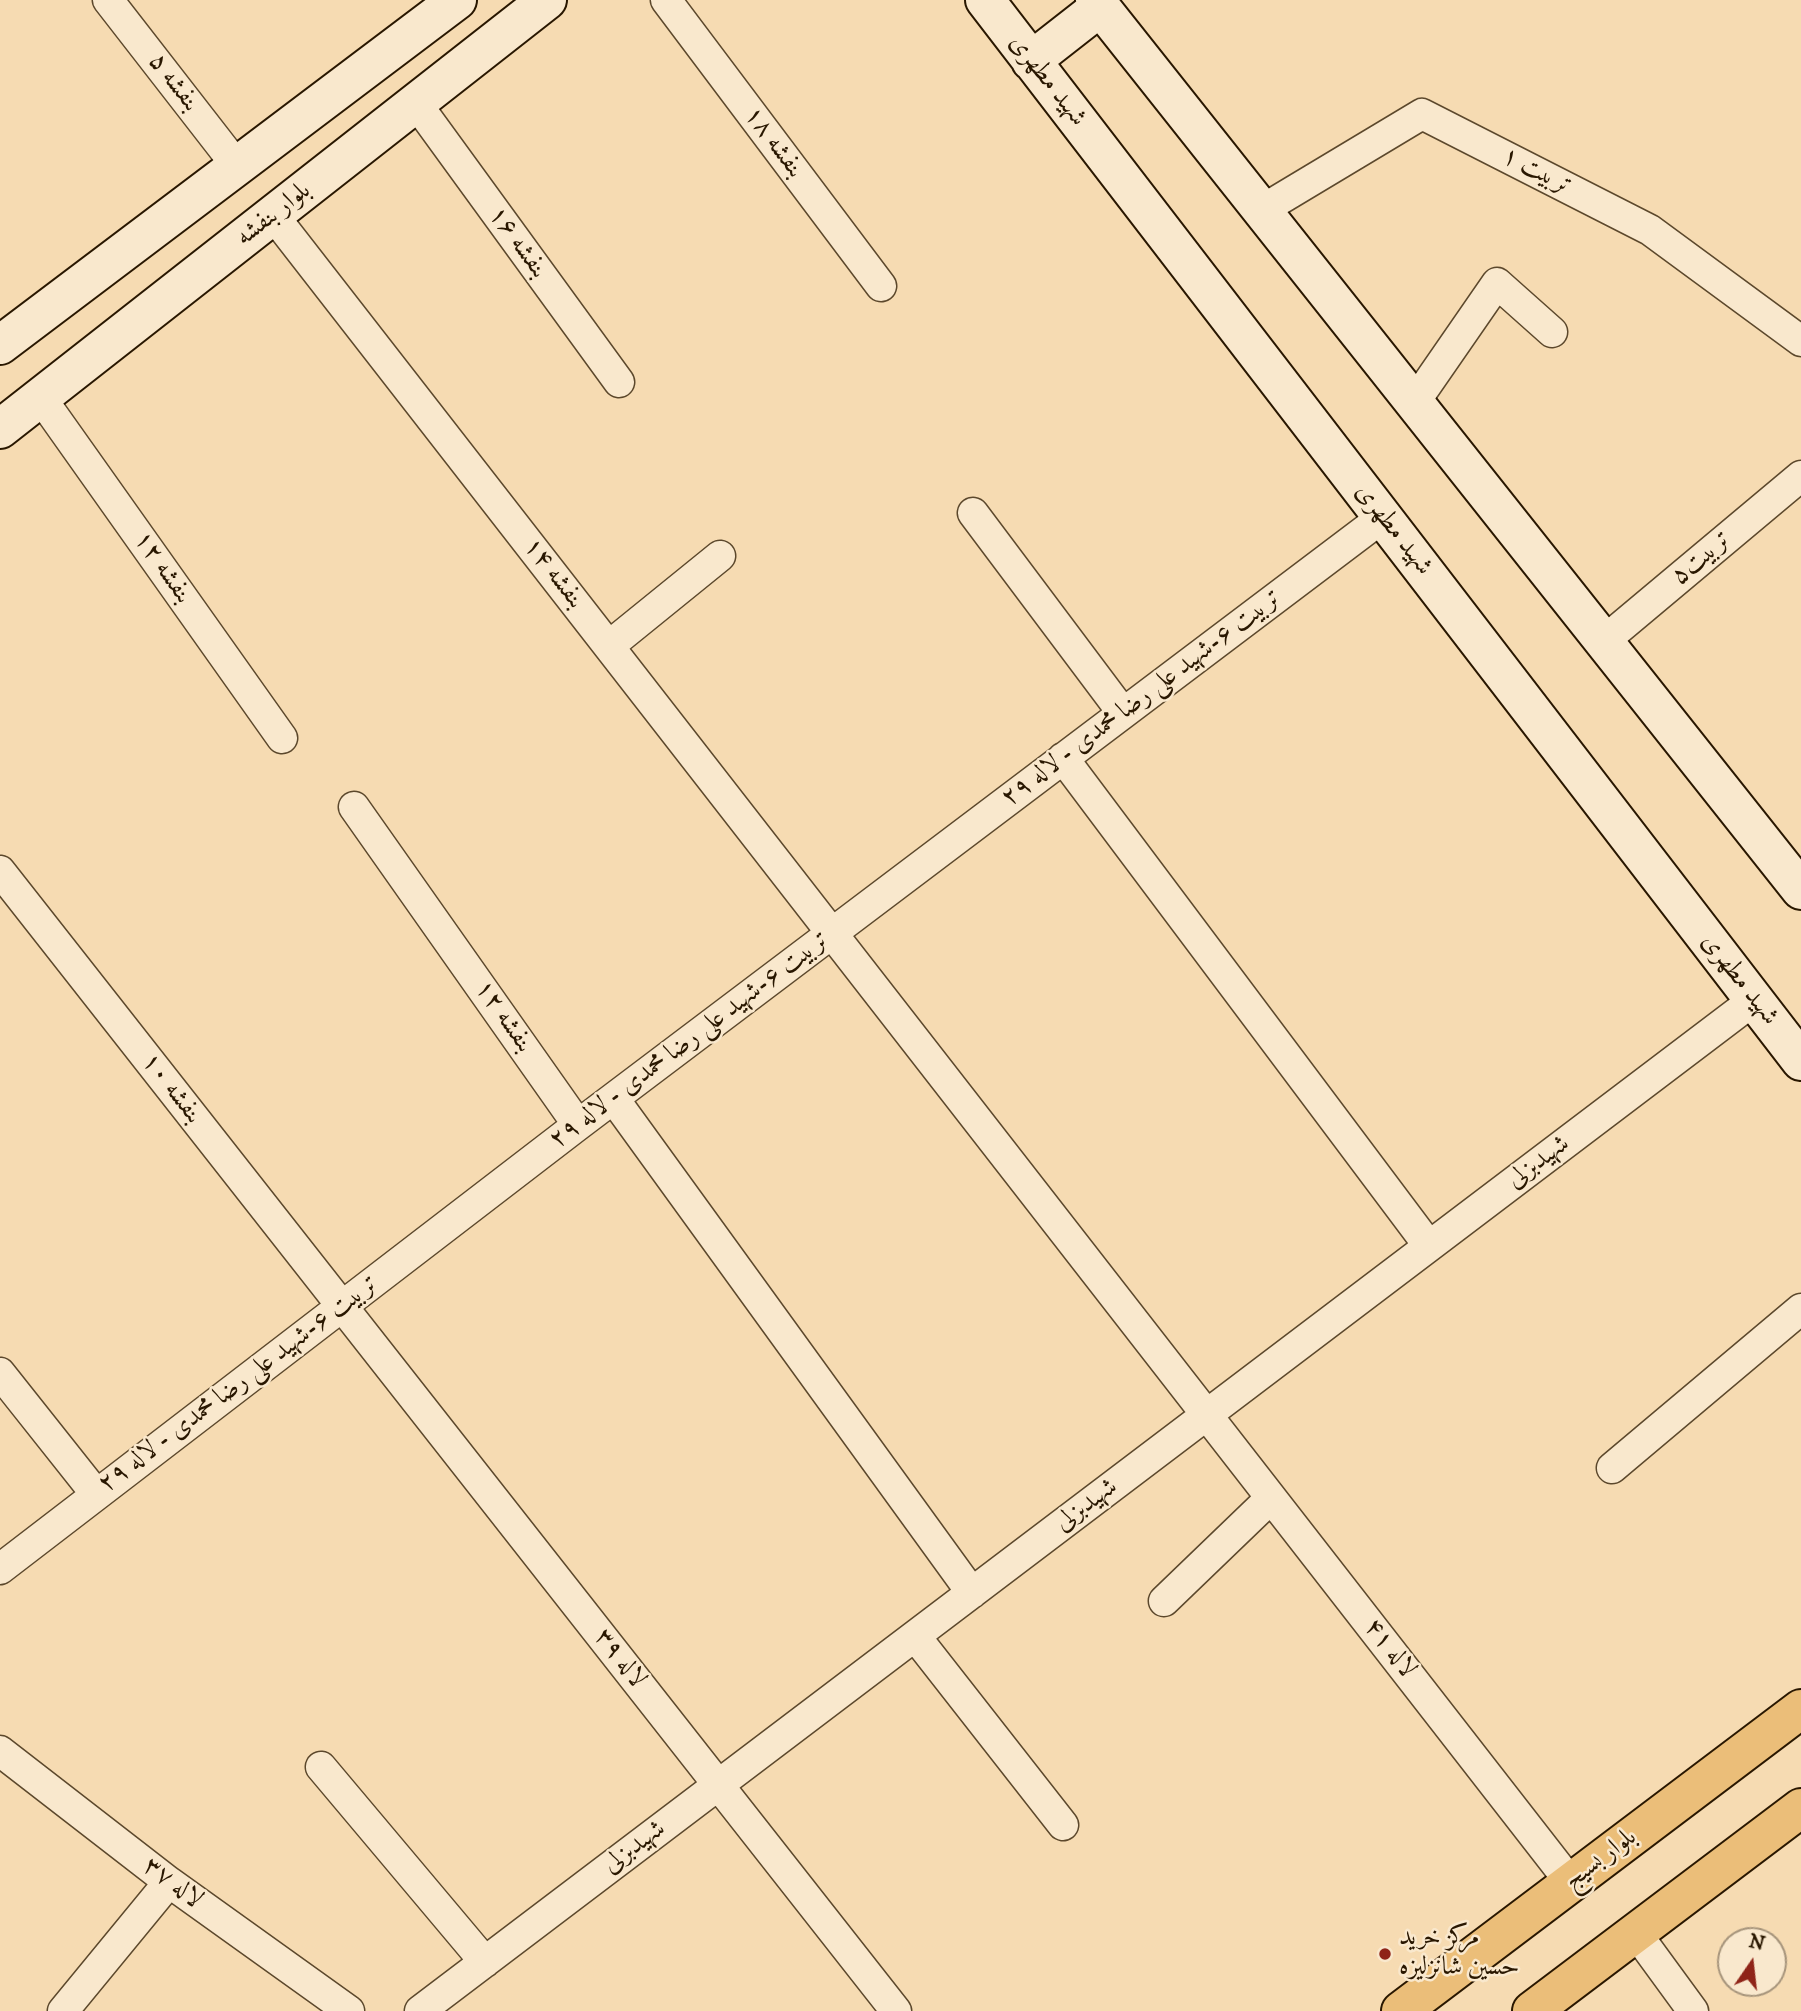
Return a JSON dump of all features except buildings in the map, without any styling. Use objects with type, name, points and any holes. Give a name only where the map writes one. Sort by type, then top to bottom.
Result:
[{"type":"main road","points":[[0,345],[457,0]]},
{"type":"main road","name":"بلوار بنفشه","points":[[0,429],[547,0]]},
{"type":"main road","name":"شهید مطهری","points":[[985,0],[1801,1061]]},
{"type":"main road","points":[[1031,61],[1098,3],[1801,890]]},
{"type":"main road","name":"بلوار بسیج","points":[[1401,2011],[1801,1709]]},
{"type":"main road","points":[[1532,2011],[1801,1808]]},
{"type":"street","name":"بنفشه ۵","points":[[108,0],[237,166]]},
{"type":"street","name":"بنفشه ۱۸","points":[[666,0],[881,286]]},
{"type":"street","name":"بنفشه ۱۶","points":[[416,103],[619,382]]},
{"type":"street","name":"تربیت ۱","points":[[1262,210],[1422,114],[1650,230],[1801,341]]},
{"type":"street","name":"بنفشه ۱۴","points":[[273,215],[1207,1415]]},
{"type":"street","points":[[1414,403],[1497,283],[1552,332]]},
{"type":"street","name":"بنفشه ۱۲","points":[[41,398],[282,738]]},
{"type":"street","name":"تربیت۵","points":[[1604,641],[1801,476]]},
{"type":"street","points":[[973,513],[1123,713]]},
{"type":"street","name":"تربیت ۶-شهید علی رضا محمدی - لاله ۲۹","points":[[0,1569],[578,1125],[1382,517]]},
{"type":"street","points":[[609,646],[720,556]]},
{"type":"street","points":[[1063,758],[1429,1246]]},
{"type":"street","name":"بنفشه ۱۲","points":[[354,807],[578,1125]]},
{"type":"street","name":"بنفشه ۱۰","points":[[0,871],[342,1307]]},
{"type":"street","name":"شهیدبزلی","points":[[420,2011],[1754,1000]]},
{"type":"street","points":[[614,1099],[972,1593]]},
{"type":"street","name":"لاله ۳۹","points":[[342,1307],[896,2011]]},
{"type":"street","points":[[1612,1468],[1801,1309]]},
{"type":"street","points":[[0,1373],[96,1494]]},
{"type":"street","name":"لاله ۴۱","points":[[1207,1415],[1571,1882]]},
{"type":"street","points":[[1164,1601],[1271,1498]]},
{"type":"street","points":[[915,1636],[1063,1825]]},
{"type":"street","name":"لاله ۳۷","points":[[0,1751],[169,1882],[349,2011]]},
{"type":"street","points":[[321,1767],[485,1962]]},
{"type":"street","points":[[63,2011],[169,1882]]},
{"type":"street","points":[[1636,1933],[1693,2011]]},
{"type":"place","name":"مرکز خرید حسین شانزلیزه","points":[[1385,1954]]}]
